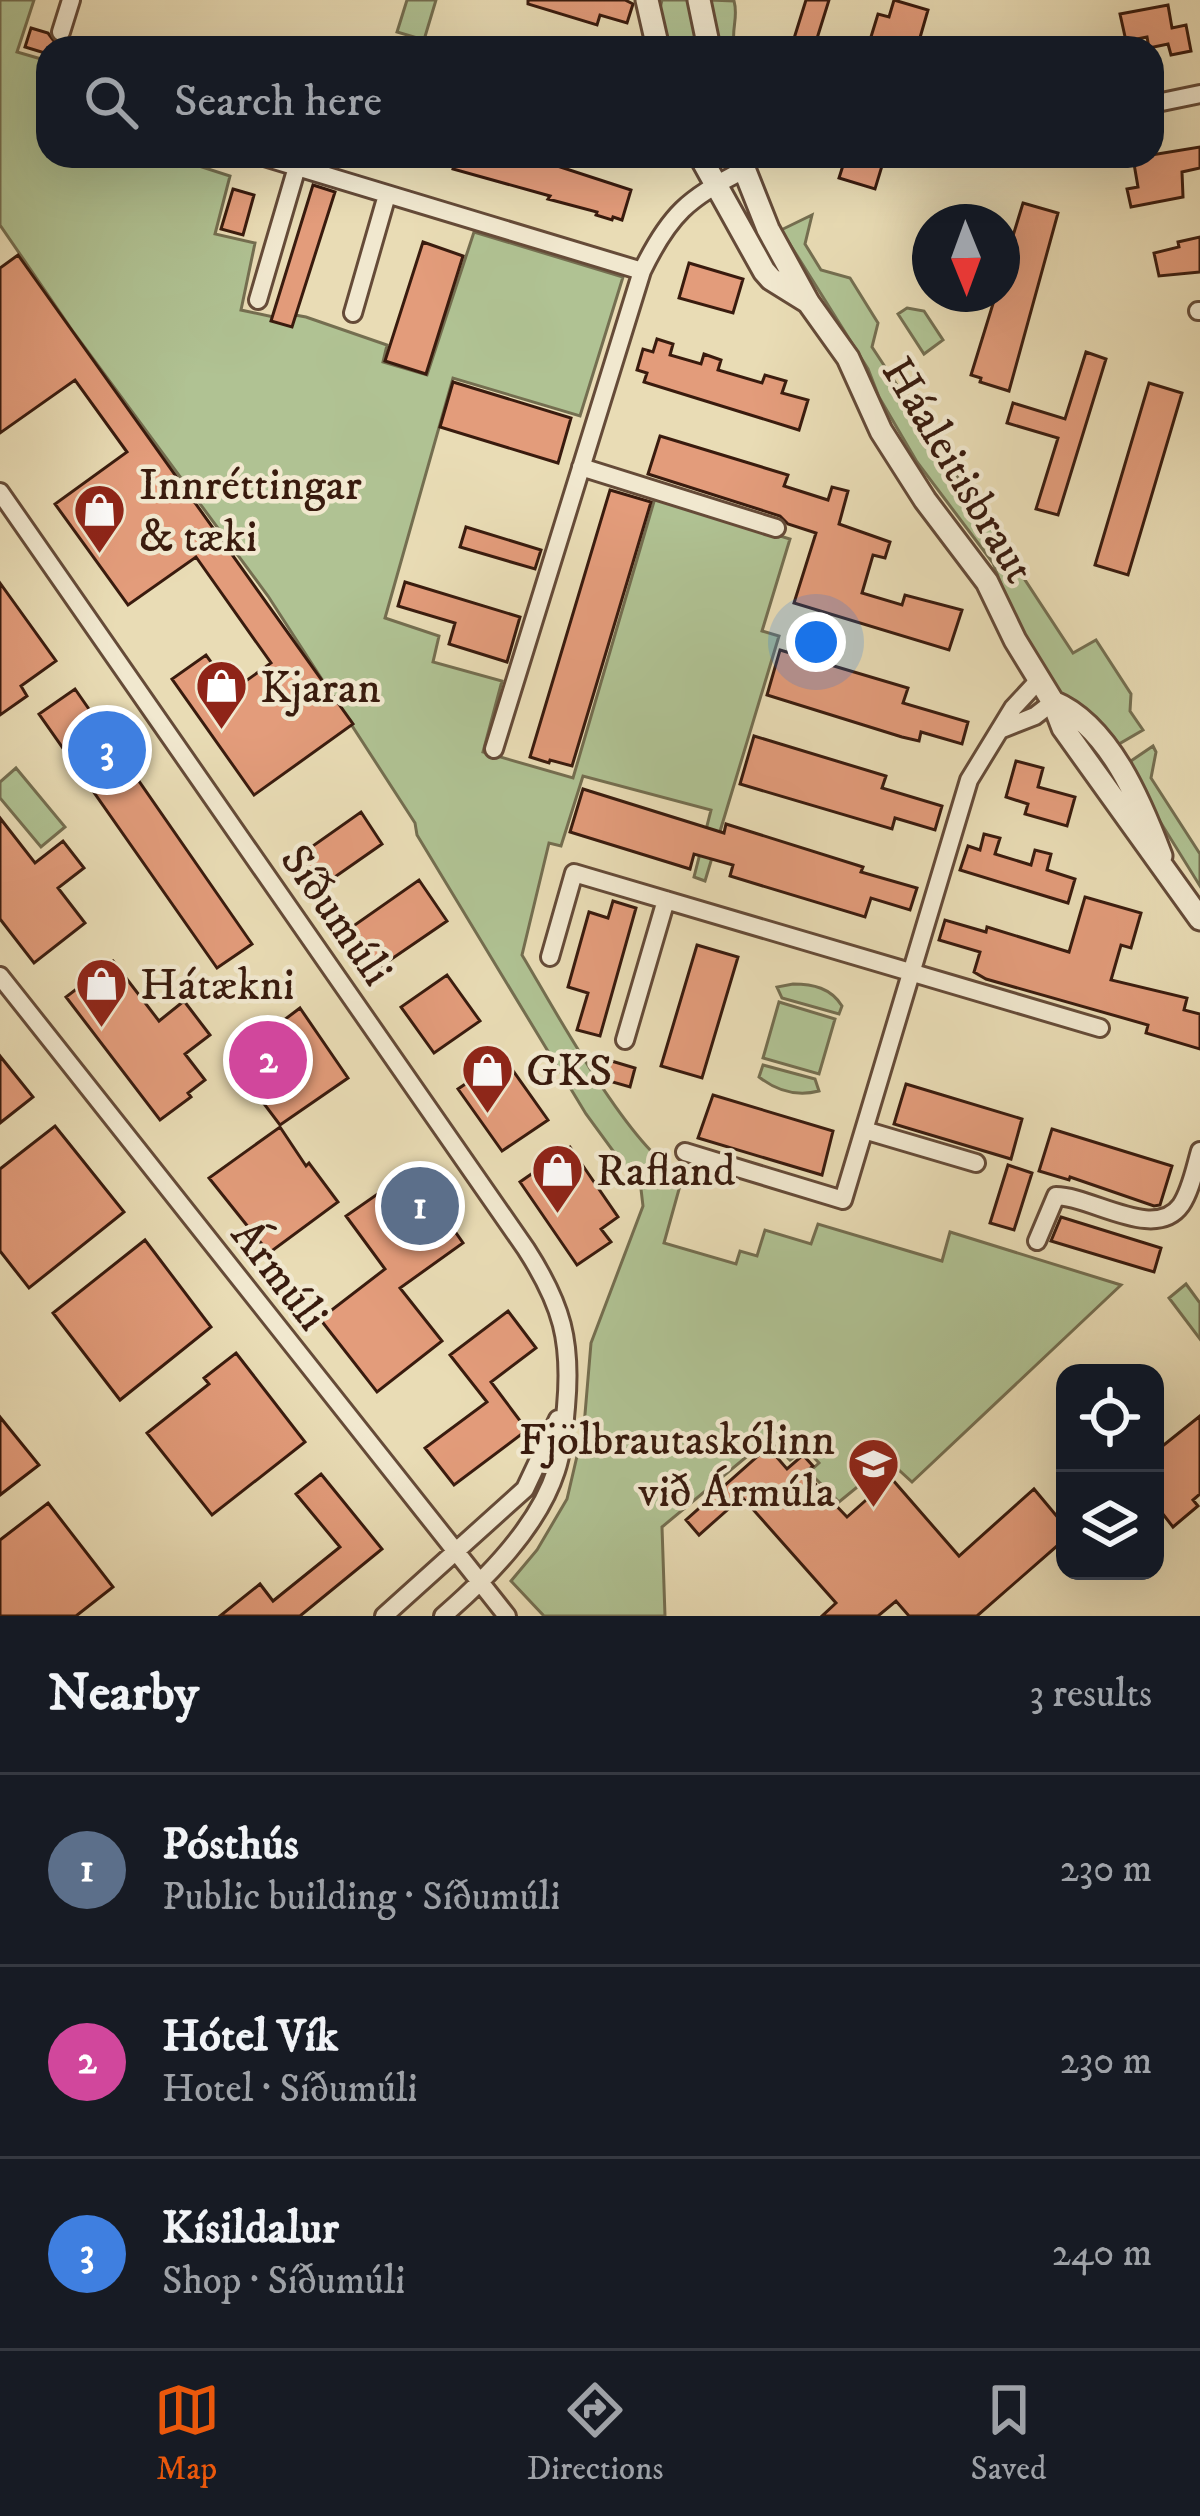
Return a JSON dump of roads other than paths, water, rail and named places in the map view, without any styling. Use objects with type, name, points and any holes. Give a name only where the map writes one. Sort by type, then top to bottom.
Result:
[{"type":"street","points":[[61,32],[70,0]]},
{"type":"street","points":[[647,0],[655,36]]},
{"type":"street","points":[[699,0],[706,36]]},
{"type":"street","points":[[1164,102],[1200,94]]},
{"type":"street","points":[[258,300],[297,168]]},
{"type":"street","points":[[300,168],[642,271]]},
{"type":"street","name":"Háaleitisbraut","points":[[706,168],[771,280],[808,302]]},
{"type":"street","name":"Háaleitisbraut","points":[[494,749],[642,271],[676,213],[735,168]]},
{"type":"street","name":"Háaleitisbraut","points":[[743,168],[768,229],[808,302],[848,358],[881,431],[925,500],[987,582],[1038,681],[1053,702],[1081,718],[1110,756],[1132,791],[1166,868],[1200,919]]},
{"type":"street","points":[[352,313],[387,195]]},
{"type":"street","points":[[581,467],[776,528]]},
{"type":"street","name":"Síðumúli","points":[[0,492],[532,1258],[557,1303],[566,1329],[567,1396],[556,1473],[519,1537],[481,1583],[443,1616]]},
{"type":"street","points":[[685,1152],[843,1200],[969,780],[1020,697],[1038,681]]},
{"type":"street","points":[[1002,729],[1035,716],[1053,702]]},
{"type":"street","points":[[550,956],[574,873],[1100,1028]]},
{"type":"street","points":[[626,1040],[666,900]]},
{"type":"street","name":"Ármúli","points":[[0,976],[507,1616]]},
{"type":"street","points":[[864,1130],[976,1163]]},
{"type":"street","points":[[1037,1240],[1056,1196],[1147,1220],[1172,1214],[1185,1198],[1200,1151]]},
{"type":"street","name":"Síðumúli","points":[[383,1616],[525,1489],[567,1396]]},
{"type":"place","name":"Innréttingar & tæki","points":[[100,555]]},
{"type":"place","name":"Kjaran","points":[[221,732]]},
{"type":"place","name":"Kísildalur","points":[[107,750]]},
{"type":"place","name":"Hátækni","points":[[101,1029]]},
{"type":"place","name":"Hótel Vík","points":[[268,1060]]},
{"type":"place","name":"GKS","points":[[487,1115]]},
{"type":"place","name":"Pósthús","points":[[420,1206]]},
{"type":"place","name":"Rafland","points":[[557,1215]]},
{"type":"place","name":"Fjölbrautaskólinn við Ármúla","points":[[874,1510]]}]
